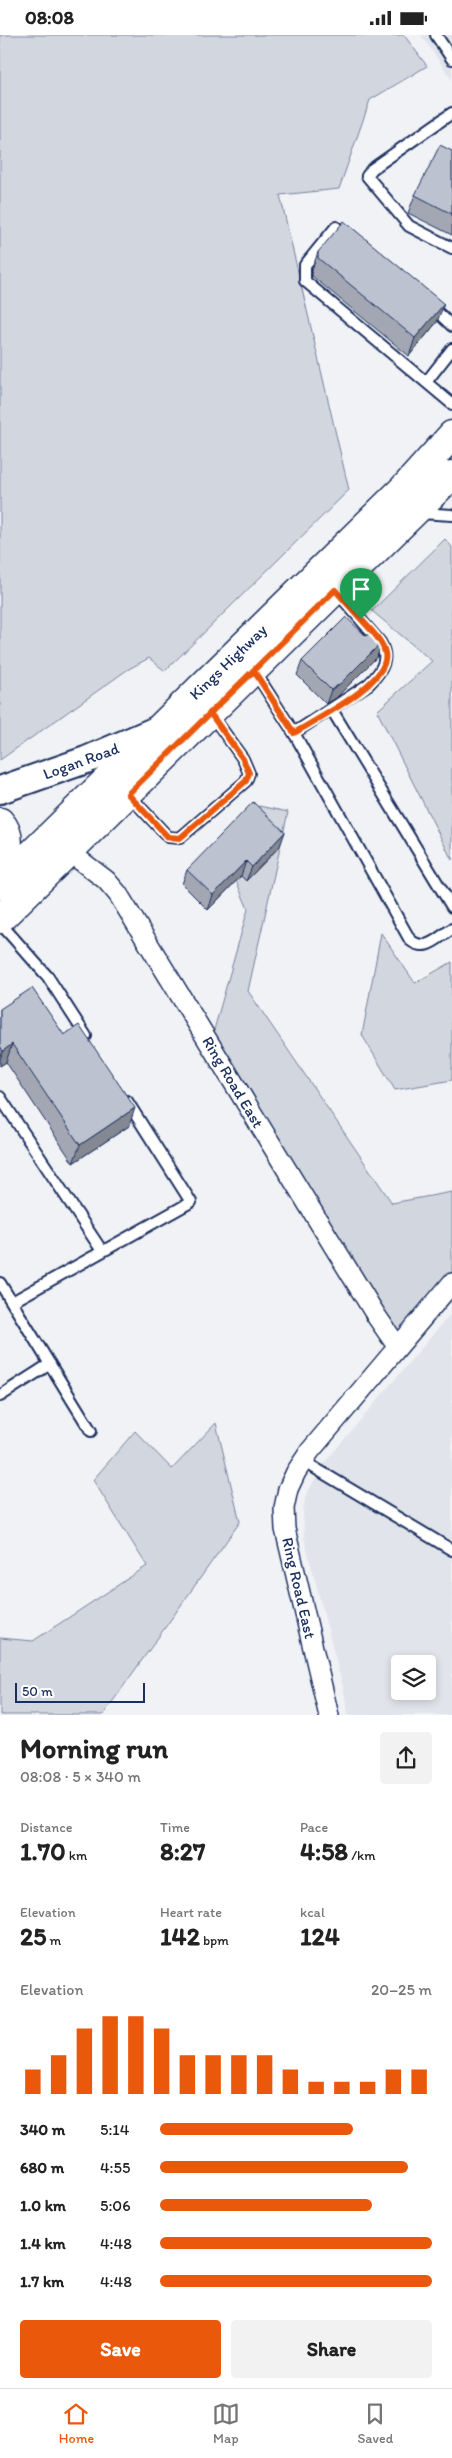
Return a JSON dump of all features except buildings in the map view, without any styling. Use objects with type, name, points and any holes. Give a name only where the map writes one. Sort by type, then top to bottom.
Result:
[{"type":"main road","name":"Kings Highway","points":[[0,921],[59,844],[161,727],[407,485],[452,435]]},
{"type":"main road","name":"Kings Highway","points":[[0,885],[128,794],[452,475]]},
{"type":"main road","points":[[0,822],[8,837],[8,848],[0,872]]},
{"type":"street","name":"Logan Road","points":[[0,790],[86,760],[161,727]]},
{"type":"street","name":"Ring Road East","points":[[59,844],[106,880],[118,894],[371,1309],[398,1346]]},
{"type":"street","name":"Ring Road East","points":[[329,1715],[285,1529],[284,1508],[288,1489],[303,1461],[452,1283]]},
{"type":"lane","points":[[436,35],[452,59]]},
{"type":"lane","points":[[452,113],[372,169],[367,176],[409,226],[452,248]]},
{"type":"lane","points":[[359,246],[336,227],[305,265],[305,281],[427,381],[452,404]]},
{"type":"lane","points":[[420,297],[452,325]]},
{"type":"lane","points":[[427,381],[452,349]]},
{"type":"lane","points":[[414,513],[452,515]]},
{"type":"lane","points":[[294,733],[332,710],[369,684],[378,675],[386,658],[385,651],[380,642],[335,590]]},
{"type":"lane","points":[[254,671],[294,733],[410,940],[418,946],[424,947],[452,929]]},
{"type":"lane","points":[[332,710],[452,907]]},
{"type":"lane","points":[[128,794],[168,837],[180,838],[246,781],[249,773],[243,759],[210,713]]},
{"type":"lane","points":[[0,921],[48,977],[90,1043]]},
{"type":"lane","points":[[12,1302],[191,1202],[122,1093]]},
{"type":"lane","points":[[0,1097],[102,1251]]},
{"type":"lane","points":[[0,1283],[91,1431]]},
{"type":"lane","points":[[0,1396],[50,1364]]},
{"type":"lane","points":[[303,1461],[452,1550]]},
{"type":"shaded area","points":[[0,35],[404,35],[427,66],[370,100],[339,189],[280,195],[349,490],[165,671],[149,658],[127,670],[0,760]]},
{"type":"shaded area","points":[[421,35],[452,35],[452,80]]},
{"type":"shaded area","points":[[445,539],[452,547],[452,860],[377,711],[432,661],[372,611]]},
{"type":"shaded area","points":[[259,806],[288,812],[248,991],[392,1203],[452,1192],[452,1289],[398,1352],[210,1044],[248,909],[223,850]]},
{"type":"shaded area","points":[[381,933],[415,983],[452,962],[452,1080],[395,1090],[362,1035]]},
{"type":"shaded area","points":[[452,1312],[452,1715],[348,1715],[344,1691],[304,1538],[303,1510],[306,1495],[325,1462]]},
{"type":"shaded area","points":[[216,1423],[240,1522],[103,1715],[0,1715],[0,1638],[33,1641],[147,1566],[93,1480],[135,1431],[172,1469]]},
{"type":"route","points":[[361,619],[335,590],[254,671],[210,713],[128,794],[168,837],[180,838],[246,781],[249,773],[243,759],[210,713],[254,671],[294,733],[332,710],[369,684],[378,675],[386,658],[385,651],[380,642],[361,619]]}]
